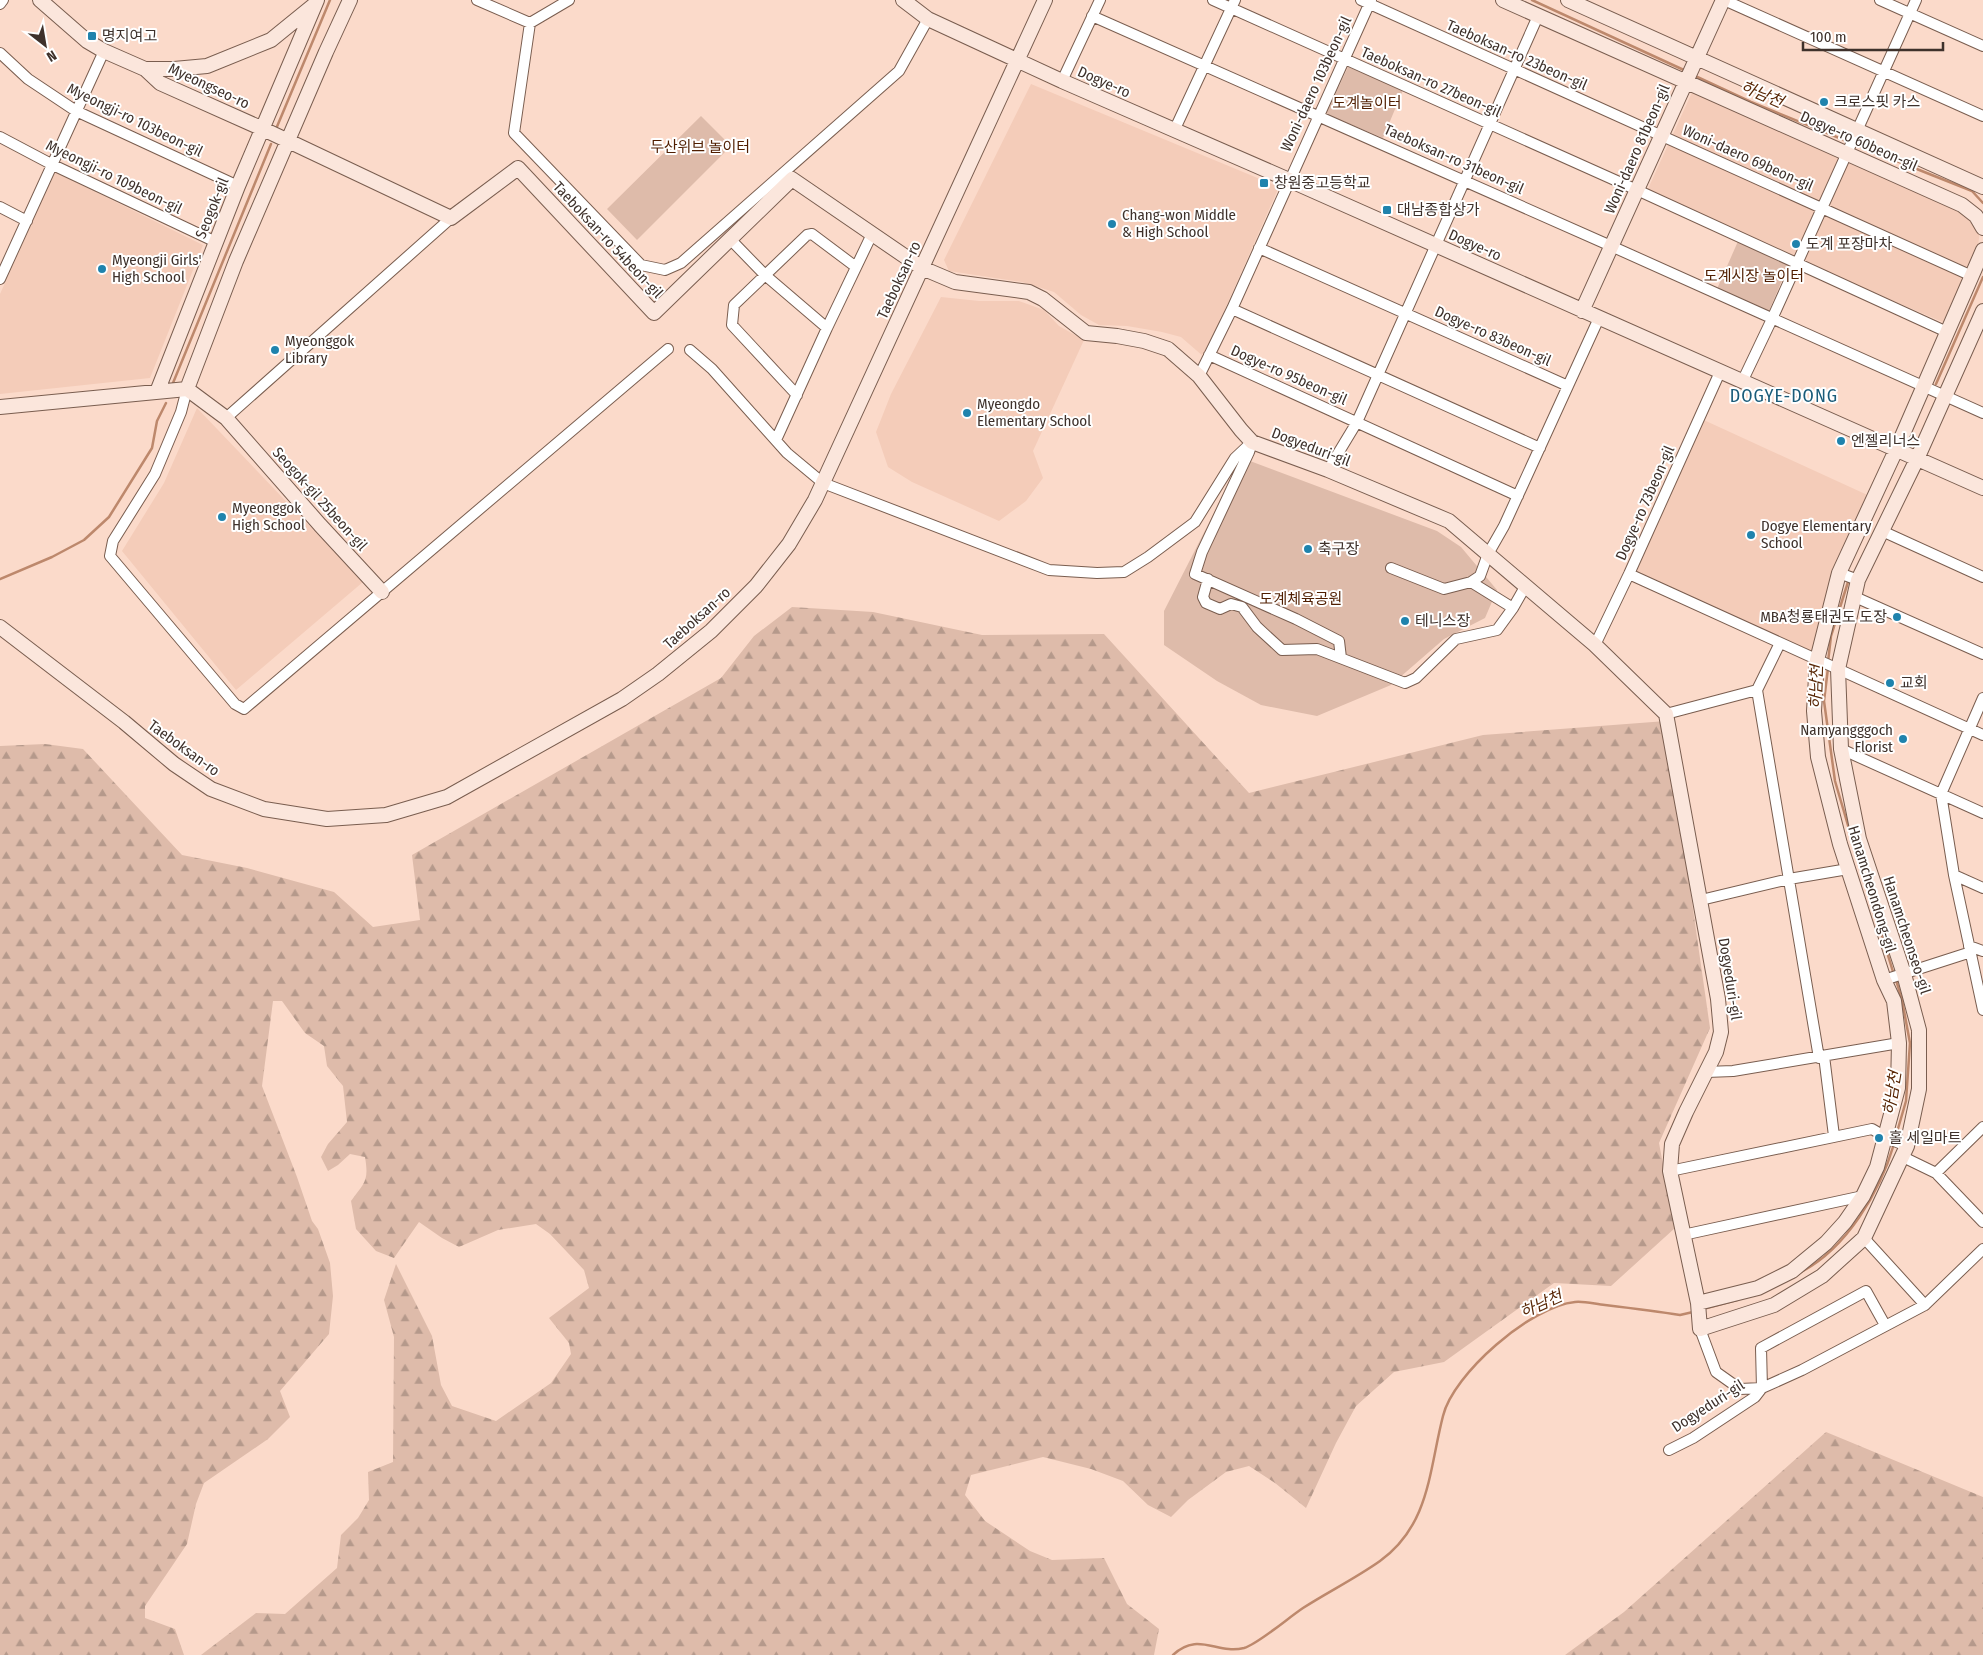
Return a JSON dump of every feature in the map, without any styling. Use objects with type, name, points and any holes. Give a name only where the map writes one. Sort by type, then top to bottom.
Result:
[{"type":"street","points":[[0,4],[3,0]]},
{"type":"street","name":"Myeongseo-ro","points":[[40,0],[87,42],[145,69],[160,82],[263,129]]},
{"type":"street","points":[[350,0],[236,261],[155,474],[113,541],[110,556],[234,704],[244,710],[668,349]]},
{"type":"street","points":[[477,0],[530,23]]},
{"type":"street","points":[[530,23],[569,0]]},
{"type":"street","name":"Dogye-ro","points":[[903,0],[928,19],[1062,81],[1983,488]]},
{"type":"street","name":"Taeboksan-ro","points":[[0,627],[174,764],[211,789],[264,809],[327,819],[386,815],[446,797],[622,699],[658,674],[711,631],[756,586],[789,544],[823,483],[1045,0]]},
{"type":"street","points":[[1062,81],[1100,0]]},
{"type":"street","name":"Taeboksan-ro 27beon-gil","points":[[1213,0],[1233,4],[1344,59],[1637,190]]},
{"type":"street","name":"Dogye-ro 60beon-gil","points":[[1503,0],[1848,152],[1962,205],[1968,208],[1982,223]]},
{"type":"street","points":[[1568,0],[1695,62],[1983,187]]},
{"type":"street","points":[[1723,0],[1983,116]]},
{"type":"street","name":"Woni-daero 81beon-gil","points":[[1582,311],[1723,0]]},
{"type":"street","points":[[1880,0],[1983,46]]},
{"type":"street","name":"Woni-daero 69beon-gil","points":[[1742,382],[1916,0]]},
{"type":"street","name":"Woni-daero 103beon-gil","points":[[1199,376],[1232,309],[1344,59],[1367,1]]},
{"type":"street","name":"Taeboksan-ro 23beon-gil","points":[[1367,1],[1661,136]]},
{"type":"street","name":"Myeongseo-ro","points":[[145,69],[206,66],[224,60],[271,40],[317,2]]},
{"type":"street","name":"Seogok-gil","points":[[157,392],[238,186],[317,2]]},
{"type":"street","points":[[1174,131],[1233,4]]},
{"type":"street","name":"Taeboksan-ro 31beon-gil","points":[[1092,16],[1612,246]]},
{"type":"street","name":"Dogye-ro 95beon-gil","points":[[1328,470],[1357,422],[1538,16]]},
{"type":"street","points":[[530,23],[514,133],[641,265],[665,270],[681,263],[899,71],[928,19]]},
{"type":"street","points":[[0,279],[104,51]]},
{"type":"street","name":"Myeongji-ro 103beon-gil","points":[[0,53],[28,79],[76,111],[238,186]]},
{"type":"street","points":[[226,418],[451,218],[263,129]]},
{"type":"street","name":"Woni-daero 69beon-gil","points":[[1661,136],[1822,207]]},
{"type":"street","name":"Myeongji-ro 109beon-gil","points":[[0,137],[53,165],[216,242]]},
{"type":"street","name":"Taeboksan-ro 54beon-gil","points":[[451,218],[518,168],[654,313],[792,179],[922,268]]},
{"type":"street","points":[[1637,190],[1947,332]]},
{"type":"street","points":[[0,207],[27,221]]},
{"type":"street","points":[[1822,207],[1972,276]]},
{"type":"street","points":[[797,395],[732,324],[734,305],[807,235],[812,234],[856,267]]},
{"type":"street","points":[[776,440],[872,234]]},
{"type":"street","points":[[730,239],[765,275],[827,328]]},
{"type":"street","points":[[1612,246],[1983,413]]},
{"type":"street","points":[[1258,248],[1405,313]]},
{"type":"street","points":[[1896,450],[1983,250]]},
{"type":"street","name":"Dogyeduri-gil","points":[[922,268],[955,282],[1030,292],[1043,299],[1086,333],[1144,341],[1168,349],[1199,376],[1252,442],[1328,470],[1449,521],[1595,645],[1666,714],[1718,999],[1721,1032],[1716,1052],[1672,1144],[1670,1171],[1698,1304],[1700,1324],[1716,1372],[1740,1389],[1762,1388],[1802,1370],[1925,1305],[1983,1249]]},
{"type":"street","points":[[1232,309],[1540,448]]},
{"type":"street","name":"Hanamcheonseo-gil","points":[[1700,1324],[1774,1305],[1822,1276],[1864,1238],[1903,1149],[1919,1089],[1919,1030],[1858,839],[1841,749],[1836,668],[1858,580],[1917,459],[1983,311]]},
{"type":"street","name":"Dogye-ro 83beon-gil","points":[[1405,313],[1568,386]]},
{"type":"street","points":[[1391,568],[1444,589],[1471,582],[1480,576],[1488,554],[1504,526],[1599,318]]},
{"type":"street","points":[[690,350],[712,368],[787,453],[823,483],[1049,570],[1097,573],[1124,572],[1148,557],[1194,522],[1235,458],[1252,442]]},
{"type":"street","name":"Dogye-ro 95beon-gil","points":[[1209,356],[1357,422]]},
{"type":"street","name":"Dogye-ro 73beon-gil","points":[[1595,645],[1720,372]]},
{"type":"street","points":[[0,407],[187,390]]},
{"type":"street","name":"Seogok-gil 25beon-gil","points":[[187,390],[226,418],[382,592]]},
{"type":"street","points":[[1357,422],[1518,496]]},
{"type":"street","points":[[1252,442],[1202,552],[1196,574],[1339,641],[1340,658]]},
{"type":"street","name":"Hanamcheondong-gil","points":[[1698,1304],[1758,1288],[1792,1271],[1826,1243],[1845,1222],[1862,1196],[1877,1167],[1887,1138],[1898,1088],[1899,1043],[1894,1001],[1848,869],[1818,757],[1814,711],[1820,661],[1839,573],[1896,450]]},
{"type":"street","points":[[1882,531],[1983,577]]},
{"type":"street","points":[[1839,573],[1858,580]]},
{"type":"street","points":[[1629,574],[1983,735]]},
{"type":"street","points":[[1208,579],[1203,597],[1206,603],[1220,609],[1231,604],[1242,607],[1257,626],[1282,650],[1317,649],[1405,683],[1416,678],[1456,639],[1497,630],[1514,608],[1525,587]]},
{"type":"street","points":[[1471,582],[1514,608]]},
{"type":"street","points":[[1855,597],[1983,654]]},
{"type":"street","points":[[1780,643],[1757,690],[1822,1057],[1834,1136]]},
{"type":"street","points":[[1666,714],[1757,690]]},
{"type":"street","points":[[1983,698],[1941,794],[1954,875],[1983,1010]]},
{"type":"street","points":[[1841,749],[1983,813]]},
{"type":"street","points":[[1700,900],[1789,879],[1848,869]]},
{"type":"street","points":[[1954,875],[1983,888]]},
{"type":"street","points":[[1886,980],[1970,949],[1983,951]]},
{"type":"street","points":[[1706,1072],[1733,1071],[1899,1043]]},
{"type":"street","points":[[1936,1173],[1983,1127]]},
{"type":"street","points":[[1670,1171],[1872,1129],[1936,1173],[1983,1222]]},
{"type":"street","points":[[1683,1235],[1862,1196]]},
{"type":"street","points":[[1864,1238],[1925,1305]]},
{"type":"street","points":[[1762,1388],[1761,1348],[1866,1291],[1885,1325]]},
{"type":"street","name":"Dogyeduri-gil","points":[[1669,1450],[1694,1438],[1756,1397],[1762,1388]]},
{"type":"shaded area","name":"Chang-won Middle & High School","points":[[1031,84],[1279,187],[1204,357],[1181,337],[1127,326],[1099,325],[1081,315],[1054,292],[1022,282],[949,271],[944,260]]},
{"type":"shaded area","points":[[1694,88],[1962,207],[1980,230],[1978,246],[1945,323],[1800,261],[1647,191]]},
{"type":"shaded area","name":"Myeongji Girls' High School","points":[[55,172],[203,245],[150,378],[0,394],[0,294]]},
{"type":"shaded area","name":"Myeongdo Elementary School","points":[[941,297],[979,301],[1019,301],[1044,310],[1059,326],[1084,340],[1033,451],[1043,478],[1026,501],[999,521],[912,482],[888,467],[876,432],[891,394]]},
{"type":"shaded area","name":"Myeonggok High School","points":[[197,408],[363,582],[236,690],[122,551],[164,483]]},
{"type":"shaded area","name":"Dogye Elementary School","points":[[1695,416],[1874,498],[1839,573],[1817,660],[1629,574]]},
{"type":"green space","name":"도계놀이터","points":[[1348,67],[1403,90],[1383,138],[1326,114]]},
{"type":"green space","name":"두산위브 놀이터","points":[[701,116],[731,146],[637,240],[607,209]]},
{"type":"green space","name":"도계시장 놀이터","points":[[1739,239],[1790,262],[1768,313],[1717,289]]},
{"type":"green space","name":"도계체육공원","points":[[1242,458],[1437,531],[1461,547],[1497,590],[1485,618],[1444,639],[1391,685],[1317,716],[1261,705],[1217,681],[1164,645],[1164,611]]},
{"type":"green space","points":[[792,607],[873,612],[982,635],[1104,634],[1249,793],[1483,735],[1666,721],[1710,1028],[1659,1143],[1675,1228],[1611,1286],[1554,1283],[1444,1362],[1394,1372],[1356,1406],[1336,1443],[1306,1508],[1275,1483],[1249,1466],[1226,1472],[1188,1500],[1171,1517],[1148,1505],[1123,1481],[1091,1469],[1043,1457],[971,1475],[965,1495],[985,1521],[1030,1551],[1052,1560],[1104,1558],[1127,1604],[1159,1629],[1154,1655],[201,1655],[256,1613],[285,1614],[337,1568],[341,1535],[358,1518],[369,1500],[368,1472],[393,1462],[394,1337],[384,1300],[396,1264],[432,1336],[441,1385],[452,1406],[496,1421],[551,1383],[571,1354],[569,1343],[549,1318],[589,1288],[584,1270],[550,1234],[536,1224],[498,1230],[459,1247],[419,1222],[394,1258],[376,1251],[356,1229],[351,1201],[365,1181],[365,1157],[350,1154],[328,1171],[321,1157],[328,1144],[347,1122],[343,1086],[327,1066],[324,1046],[305,1033],[282,1001],[273,1001],[262,1086],[312,1221],[318,1229],[330,1263],[333,1296],[329,1334],[280,1391],[290,1417],[268,1439],[204,1483],[196,1504],[187,1544],[145,1606],[145,1618],[175,1629],[184,1655],[0,1655],[0,746],[45,744],[83,749],[182,855],[247,868],[334,892],[373,927],[420,920],[412,855],[721,678],[754,636]]},
{"type":"green space","points":[[1826,1432],[1983,1497],[1983,1655],[1565,1655],[1624,1612]]},
{"type":"waterway","points":[[276,129],[330,0]]},
{"type":"waterway","name":"하남천","points":[[1532,0],[1686,71]]},
{"type":"waterway","name":"하남천","points":[[1693,75],[1751,102],[1849,142]]},
{"type":"waterway","points":[[173,383],[271,144]]},
{"type":"waterway","name":"하남천","points":[[1854,144],[1972,191],[1983,203]]},
{"type":"waterway","name":"하남천","points":[[1936,384],[1983,277]]},
{"type":"waterway","points":[[0,579],[52,557],[84,540],[109,517],[152,448],[157,421],[166,403]]},
{"type":"waterway","name":"하남천","points":[[1828,662],[1831,636],[1848,582]]},
{"type":"waterway","name":"하남천","points":[[1828,668],[1824,701],[1835,781],[1852,839]]},
{"type":"waterway","name":"하남천","points":[[1859,861],[1894,975]]},
{"type":"waterway","name":"하남천","points":[[1895,1139],[1906,1101],[1910,1043],[1902,1000],[1896,980]]},
{"type":"waterway","name":"하남천","points":[[1801,1272],[1833,1249],[1847,1234],[1870,1200],[1880,1181],[1894,1144]]},
{"type":"waterway","name":"하남천","points":[[1703,1309],[1737,1300]]},
{"type":"waterway","points":[[1173,1655],[1182,1648],[1199,1644],[1225,1649],[1250,1646],[1303,1608],[1380,1561],[1396,1547],[1409,1531],[1425,1495],[1443,1416],[1450,1399],[1462,1381],[1478,1363],[1496,1345],[1517,1329],[1557,1306],[1575,1302],[1680,1315],[1693,1312]]},
{"type":"place","name":"명지여고","points":[[92,36]]},
{"type":"place","name":"크로스핏 카스","points":[[1824,102]]},
{"type":"place","name":"창원중고등학교","points":[[1264,183]]},
{"type":"place","name":"대남종합상가","points":[[1387,210]]},
{"type":"place","name":"Chang-won Middle & High School","points":[[1112,224]]},
{"type":"place","name":"도계 포장마차","points":[[1796,244]]},
{"type":"place","name":"Myeongji Girls' High School","points":[[102,269]]},
{"type":"place","name":"Myeonggok Library","points":[[275,350]]},
{"type":"place","name":"Myeongdo Elementary School","points":[[967,413]]},
{"type":"place","name":"엔젤리너스","points":[[1841,441]]},
{"type":"place","name":"Myeonggok High School","points":[[222,517]]},
{"type":"place","name":"Dogye Elementary School","points":[[1751,535]]},
{"type":"place","name":"축구장","points":[[1308,549]]},
{"type":"place","name":"MBA청룡태권도 도장","points":[[1897,617]]},
{"type":"place","name":"테니스장","points":[[1405,621]]},
{"type":"place","name":"교회","points":[[1890,683]]},
{"type":"place","name":"Namyangggoch Florist","points":[[1903,739]]},
{"type":"place","name":"홀 세일마트","points":[[1879,1138]]},
{"type":"district","name":"DOGYE-DONG","points":[[1784,396]]}]
